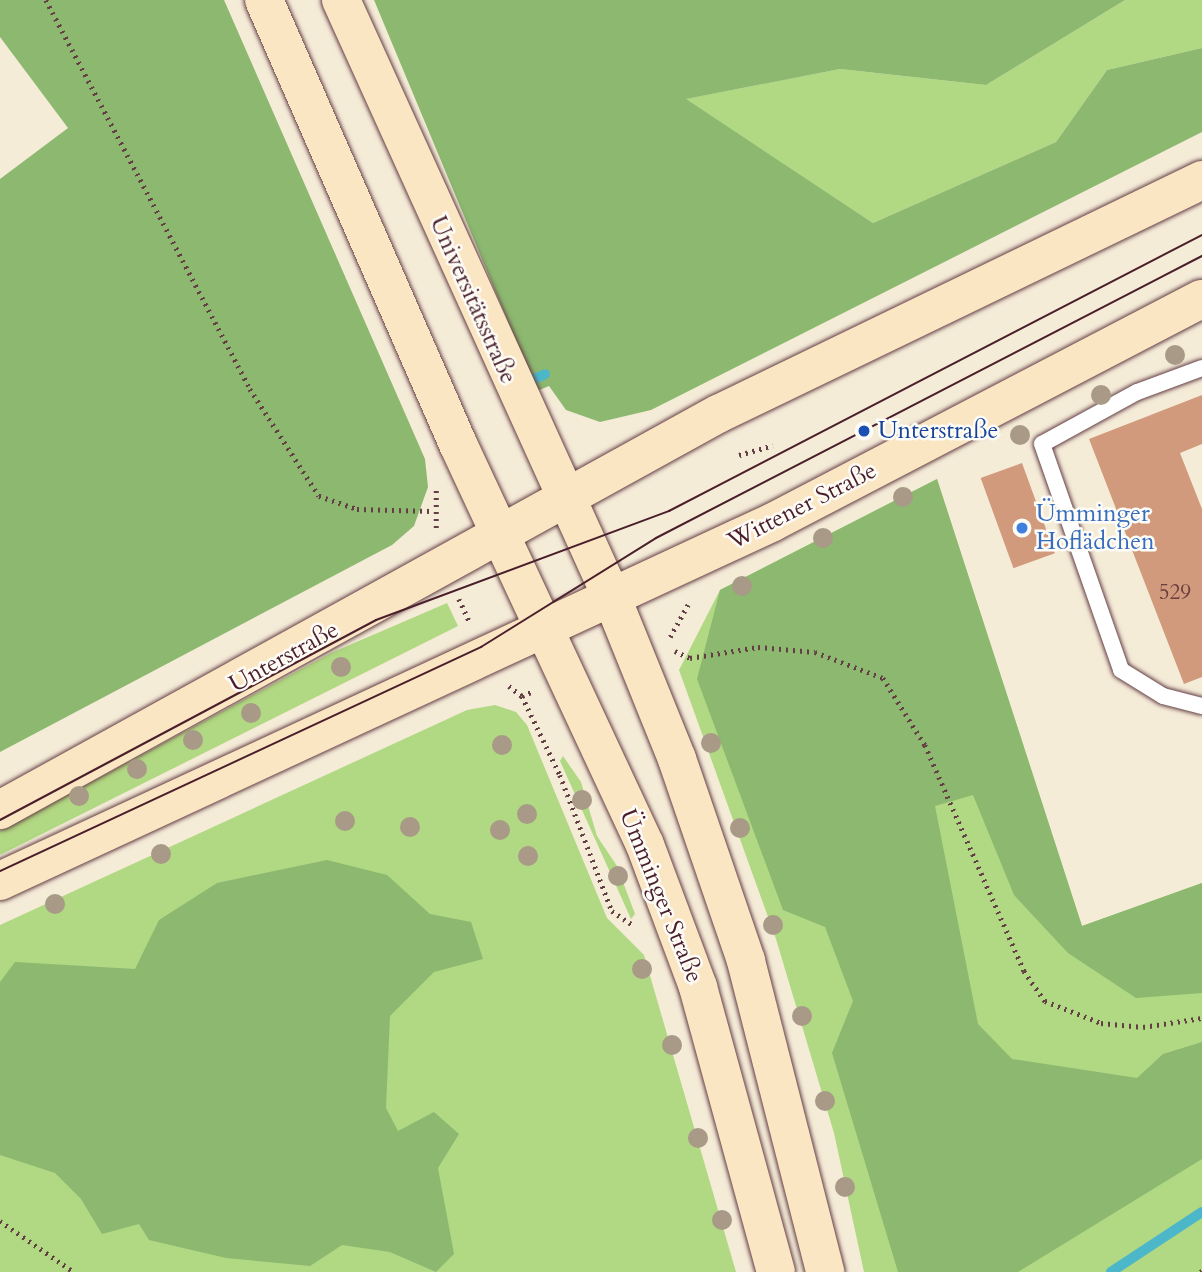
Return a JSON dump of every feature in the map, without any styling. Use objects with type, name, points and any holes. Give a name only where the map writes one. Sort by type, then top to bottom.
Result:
[{"type":"main road","points":[[264,0],[502,536]]},
{"type":"main road","name":"Universitätsstraße","points":[[341,0],[612,598]]},
{"type":"main road","points":[[565,499],[718,414],[1202,180]]},
{"type":"main road","name":"Wittener Straße","points":[[547,628],[774,523],[1202,299]]},
{"type":"main road","name":"Unterstraße","points":[[0,810],[445,570],[565,499]]},
{"type":"main road","name":"Ümminger Straße","points":[[502,536],[547,628],[645,845],[698,987],[776,1272]]},
{"type":"main road","points":[[612,598],[716,866],[778,1071],[825,1272]]},
{"type":"main road","points":[[0,881],[547,628]]},
{"type":"lane","points":[[1202,368],[1137,392],[1042,443],[1121,670],[1163,696],[1202,706]]},
{"type":"path","points":[[46,0],[250,389],[319,496],[357,509],[432,511]]},
{"type":"path","points":[[739,454],[773,445]]},
{"type":"path","points":[[445,570],[486,655]]},
{"type":"path","points":[[694,596],[668,648],[690,658],[758,647],[816,652],[883,678],[925,745],[1024,971],[1045,1001],[1101,1023],[1143,1027],[1202,1018]]},
{"type":"path","name":"Ümminger Straße","points":[[522,696],[612,911],[639,929]]},
{"type":"path","points":[[0,1221],[74,1272]]},
{"type":"green space","points":[[0,0],[224,0],[425,459],[428,487],[414,526],[392,545],[0,752],[0,179],[68,128],[0,37]]},
{"type":"green space","points":[[374,0],[1125,0],[986,85],[840,69],[686,99],[873,223],[1056,142],[1107,70],[1202,48],[1202,132],[651,410],[600,422],[566,410],[549,386],[537,391]]},
{"type":"green space","points":[[1125,0],[1202,0],[1202,48],[1107,70],[1056,142],[873,223],[685,99],[840,69],[986,85]]},
{"type":"green space","points":[[937,479],[1082,926],[1202,883],[1202,1272],[864,1272],[834,1133],[776,939],[679,670],[720,590]]},
{"type":"green space","points":[[937,479],[1082,926],[1202,883],[1202,993],[1136,998],[1068,953],[1014,895],[973,795],[935,806],[978,1024],[1012,1059],[1137,1078],[1163,1054],[1202,1042],[1202,1159],[1018,1272],[898,1272],[832,1053],[853,1001],[825,927],[783,910],[697,679],[720,590]]},
{"type":"green space","points":[[447,603],[458,626],[0,855],[0,831],[331,653]]},
{"type":"green space","points":[[495,705],[516,712],[527,725],[607,918],[644,955],[736,1272],[0,1272],[0,925],[467,710]]},
{"type":"green space","points":[[563,756],[581,782],[597,836],[617,866],[635,914],[631,919],[560,761]]},
{"type":"green space","points":[[327,860],[387,875],[430,914],[471,922],[483,959],[434,972],[390,1016],[386,1108],[398,1131],[434,1112],[459,1134],[438,1168],[454,1254],[436,1272],[390,1252],[342,1245],[310,1266],[226,1258],[149,1240],[139,1224],[102,1234],[81,1199],[55,1173],[0,1155],[0,982],[15,962],[135,969],[159,920],[217,883]]},
{"type":"building","points":[[1202,395],[1202,444],[1180,453],[1202,509],[1202,677],[1184,684],[1089,439]]},
{"type":"building","name":"Ümminger Hoflädchen","points":[[1022,463],[1055,553],[1013,568],[981,478]]},
{"type":"waterway","points":[[522,384],[545,374]]},
{"type":"waterway","points":[[1111,1272],[1202,1212]]},
{"type":"tram line","points":[[0,820],[376,620],[669,511],[1202,235]]},
{"type":"tram line","points":[[0,871],[481,647],[656,538],[1202,256]]},
{"type":"place","name":"Unterstraße","points":[[864,431]]},
{"type":"place","name":"Ümminger Hoflädchen","points":[[1022,528]]}]
